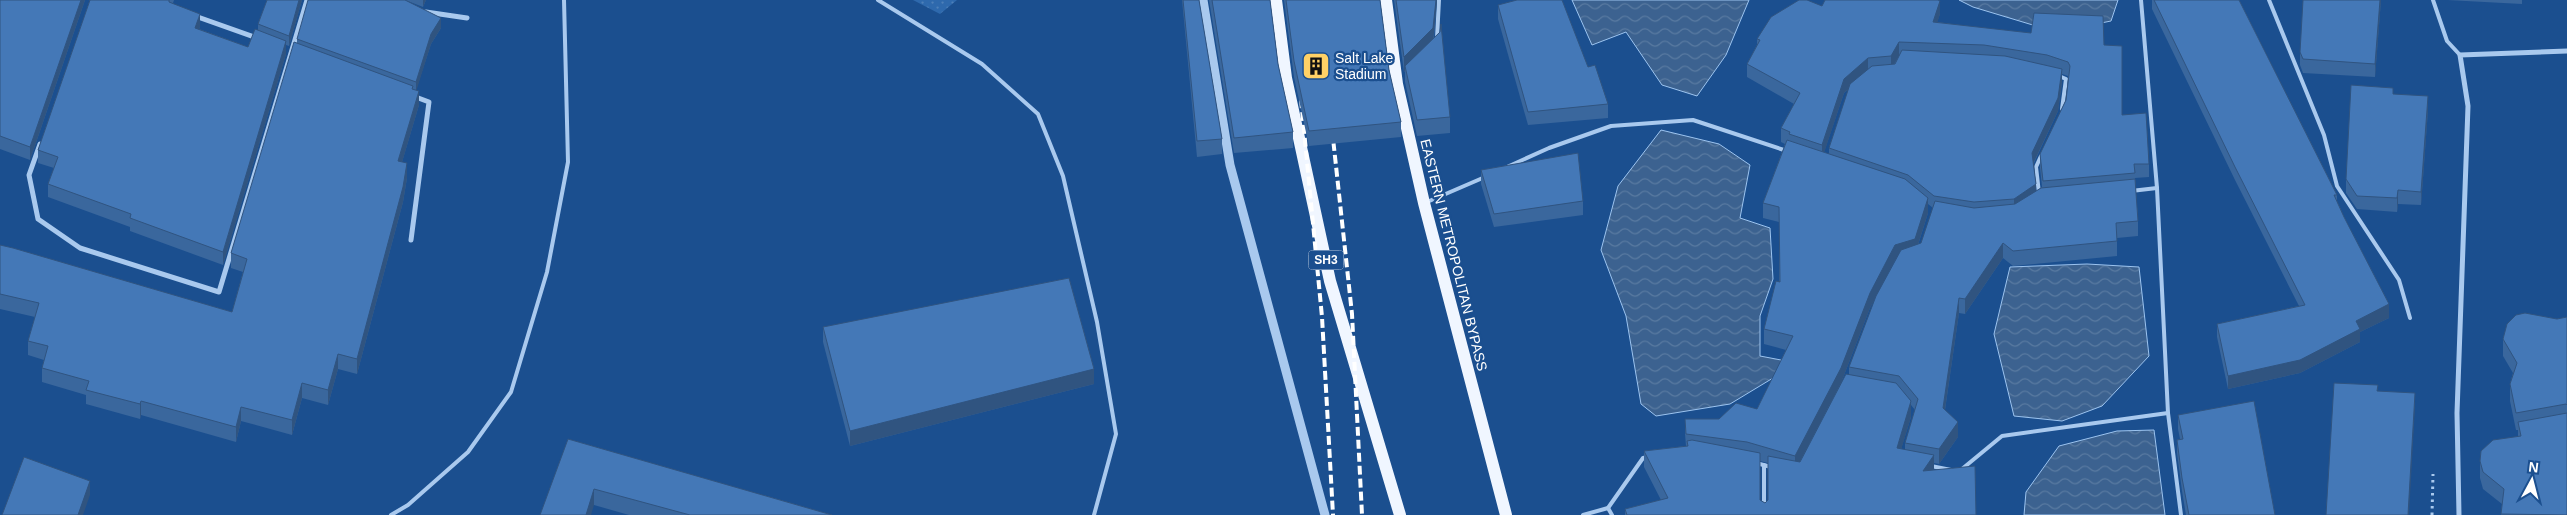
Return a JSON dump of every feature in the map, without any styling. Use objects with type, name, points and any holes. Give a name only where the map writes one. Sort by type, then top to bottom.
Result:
[{"type":"main road","name":"SH3","points":[[1276,0],[1286,78],[1330,281],[1400,515]]},
{"type":"main road","name":"EASTERN METROPOLITAN BYPASS","points":[[1386,0],[1424,203],[1506,515]]},
{"type":"street","points":[[42,138],[29,175],[38,219],[80,248],[219,292],[290,50],[307,0]]},
{"type":"street","points":[[1203,0],[1230,165],[1325,515]]},
{"type":"street","points":[[417,11],[468,18]]},
{"type":"street","points":[[189,13],[263,40]]},
{"type":"street","points":[[281,47],[299,54]]},
{"type":"street","points":[[2459,515],[2457,413],[2468,106],[2460,55],[2567,51]]},
{"type":"street","points":[[410,95],[429,102],[411,240]]},
{"type":"lane","points":[[391,515],[408,505],[468,452],[512,392],[547,272],[568,162],[564,0]]},
{"type":"lane","points":[[878,0],[982,64],[1038,114],[1063,176],[1097,322],[1116,434],[1094,515]]},
{"type":"lane","points":[[1437,45],[1439,0]]},
{"type":"lane","points":[[2141,0],[2157,188],[2168,413],[2181,515]]},
{"type":"lane","points":[[2269,0],[2324,135],[2337,186],[2399,280],[2410,318]]},
{"type":"lane","points":[[2433,0],[2447,41],[2460,55]]},
{"type":"lane","points":[[2057,75],[2066,79],[2062,112]]},
{"type":"lane","points":[[1501,169],[1549,148],[1611,126],[1692,120],[1795,154]]},
{"type":"lane","points":[[2040,199],[2036,167],[2044,152]]},
{"type":"lane","points":[[1424,203],[1493,173]]},
{"type":"lane","points":[[2128,191],[2157,188]]},
{"type":"lane","points":[[1926,465],[1960,471],[2002,436],[2168,413]]},
{"type":"lane","points":[[1583,515],[1608,508],[1643,458],[1653,456]]},
{"type":"lane","points":[[1746,461],[1781,470]]},
{"type":"lane","points":[[1764,466],[1764,515]]},
{"type":"lane","points":[[1608,508],[1612,515]]},
{"type":"shaded area","points":[[913,0],[957,0],[940,14]]},
{"type":"water","points":[[1572,0],[1749,0],[1726,55],[1697,96],[1662,85],[1626,32],[1592,45]]},
{"type":"water","points":[[1959,0],[2118,0],[2111,21],[2056,32],[1973,7]]},
{"type":"water","points":[[1661,130],[1719,144],[1750,165],[1740,218],[1770,228],[1773,279],[1760,316],[1760,356],[1781,360],[1778,375],[1730,404],[1656,416],[1641,404],[1626,316],[1601,250],[1618,186]]},
{"type":"water","points":[[2087,264],[2139,267],[2149,356],[2102,406],[2062,421],[2014,416],[1994,334],[2010,267]]},
{"type":"water","points":[[2154,430],[2165,515],[2024,515],[2026,492],[2059,446],[2117,431]]},
{"type":"building","points":[[0,0],[81,0],[30,147],[0,136]]},
{"type":"building","points":[[90,0],[169,0],[169,2],[200,14],[195,28],[248,47],[255,29],[286,41],[223,252],[130,218],[131,214],[48,184],[58,157],[38,150]]},
{"type":"building","points":[[267,0],[299,0],[289,36],[258,24]]},
{"type":"building","points":[[308,0],[405,0],[441,18],[431,34],[416,82],[297,39]]},
{"type":"building","points":[[1183,0],[1199,0],[1222,139],[1197,141]]},
{"type":"building","points":[[1212,0],[1270,0],[1278,64],[1293,132],[1234,138]]},
{"type":"building","points":[[1286,0],[1380,0],[1389,70],[1401,122],[1309,131],[1294,61]]},
{"type":"building","points":[[1396,0],[1436,0],[1433,28],[1404,57]]},
{"type":"building","points":[[1517,0],[1562,0],[1588,67],[1595,65],[1608,104],[1528,112],[1498,5]]},
{"type":"building","points":[[1799,0],[1807,0],[1822,6],[1825,0],[1938,0],[1940,1],[1933,22],[2031,33],[2034,13],[2103,16],[2104,45],[2122,46],[2122,115],[2146,113],[2149,164],[2134,164],[2135,173],[2043,181],[2040,154],[2066,100],[2070,66],[2068,62],[2047,55],[1984,45],[1899,42],[1891,56],[1868,58],[1844,79],[1822,145],[1789,134],[1790,132],[1781,128],[1800,93],[1747,64],[1760,40],[1757,39],[1771,17]]},
{"type":"building","points":[[2154,0],[2239,0],[2337,195],[2334,195],[2344,217],[2389,304],[2356,321],[2360,329],[2300,360],[2228,376],[2217,324],[2305,305],[2235,167]]},
{"type":"building","points":[[2303,0],[2380,0],[2375,64],[2303,59],[2300,52]]},
{"type":"building","points":[[1441,24],[1450,117],[1417,120],[1405,66],[1440,32]]},
{"type":"building","points":[[294,42],[413,86],[412,89],[419,91],[398,161],[407,163],[403,187],[357,359],[338,354],[328,390],[302,383],[292,420],[241,407],[236,427],[141,401],[140,404],[86,390],[89,381],[42,368],[48,346],[28,341],[39,303],[0,294],[0,245],[232,312],[247,259],[231,253]]},
{"type":"building","points":[[1902,50],[2005,56],[2062,69],[2058,98],[2032,153],[2036,184],[2014,199],[1974,202],[1934,196],[1908,175],[1829,148],[1850,84],[1872,66],[1895,64]]},
{"type":"building","points":[[2351,85],[2393,88],[2393,94],[2428,96],[2421,192],[2398,190],[2397,198],[2357,196],[2346,179]]},
{"type":"building","points":[[1787,140],[1905,179],[1928,198],[1915,239],[1895,245],[1870,293],[1841,368],[1795,456],[1747,442],[1686,434],[1685,419],[1719,419],[1736,403],[1757,409],[1793,336],[1764,329],[1776,281],[1780,282],[1779,207],[1763,203]]},
{"type":"building","points":[[1578,153],[1583,201],[1494,214],[1481,170]]},
{"type":"building","points":[[2135,179],[2138,221],[2116,223],[2117,241],[2013,251],[2003,243],[1965,299],[1959,298],[1943,408],[1958,422],[1939,449],[1905,443],[1918,399],[1899,376],[1849,367],[1876,296],[1901,250],[1921,243],[1935,201],[1974,208],[2015,204],[2041,188]]},
{"type":"building","points":[[1069,278],[1094,369],[850,431],[823,327]]},
{"type":"building","points":[[2525,313],[2557,319],[2567,317],[2567,405],[2516,413],[2510,384],[2517,363],[2503,339],[2507,324],[2516,315]]},
{"type":"building","points":[[1846,374],[1896,383],[1911,401],[1897,448],[1934,455],[1923,471],[1975,466],[1976,515],[1627,515],[1625,509],[1668,498],[1644,451],[1688,446],[1687,441],[1692,440],[1760,453],[1760,500],[1765,503],[1768,500],[1768,456],[1800,462]]},
{"type":"building","points":[[2334,383],[2378,385],[2377,391],[2415,393],[2408,515],[2326,515]]},
{"type":"building","points":[[2254,401],[2275,515],[2189,515],[2177,440],[2183,439],[2178,415]]},
{"type":"building","points":[[2567,413],[2567,515],[2501,514],[2504,489],[2483,472],[2480,461],[2481,451],[2493,440],[2521,436],[2518,422]]},
{"type":"building","points":[[568,439],[832,515],[690,515],[594,489],[586,515],[540,515]]},
{"type":"building","points":[[24,457],[90,481],[78,515],[2,515]]},
{"type":"railway","points":[[1301,99],[1322,317],[1333,515]]},
{"type":"railway","points":[[1332,129],[1352,314],[1362,515]]},
{"type":"place","name":"Salt Lake Stadium","points":[[1316,66]]}]
